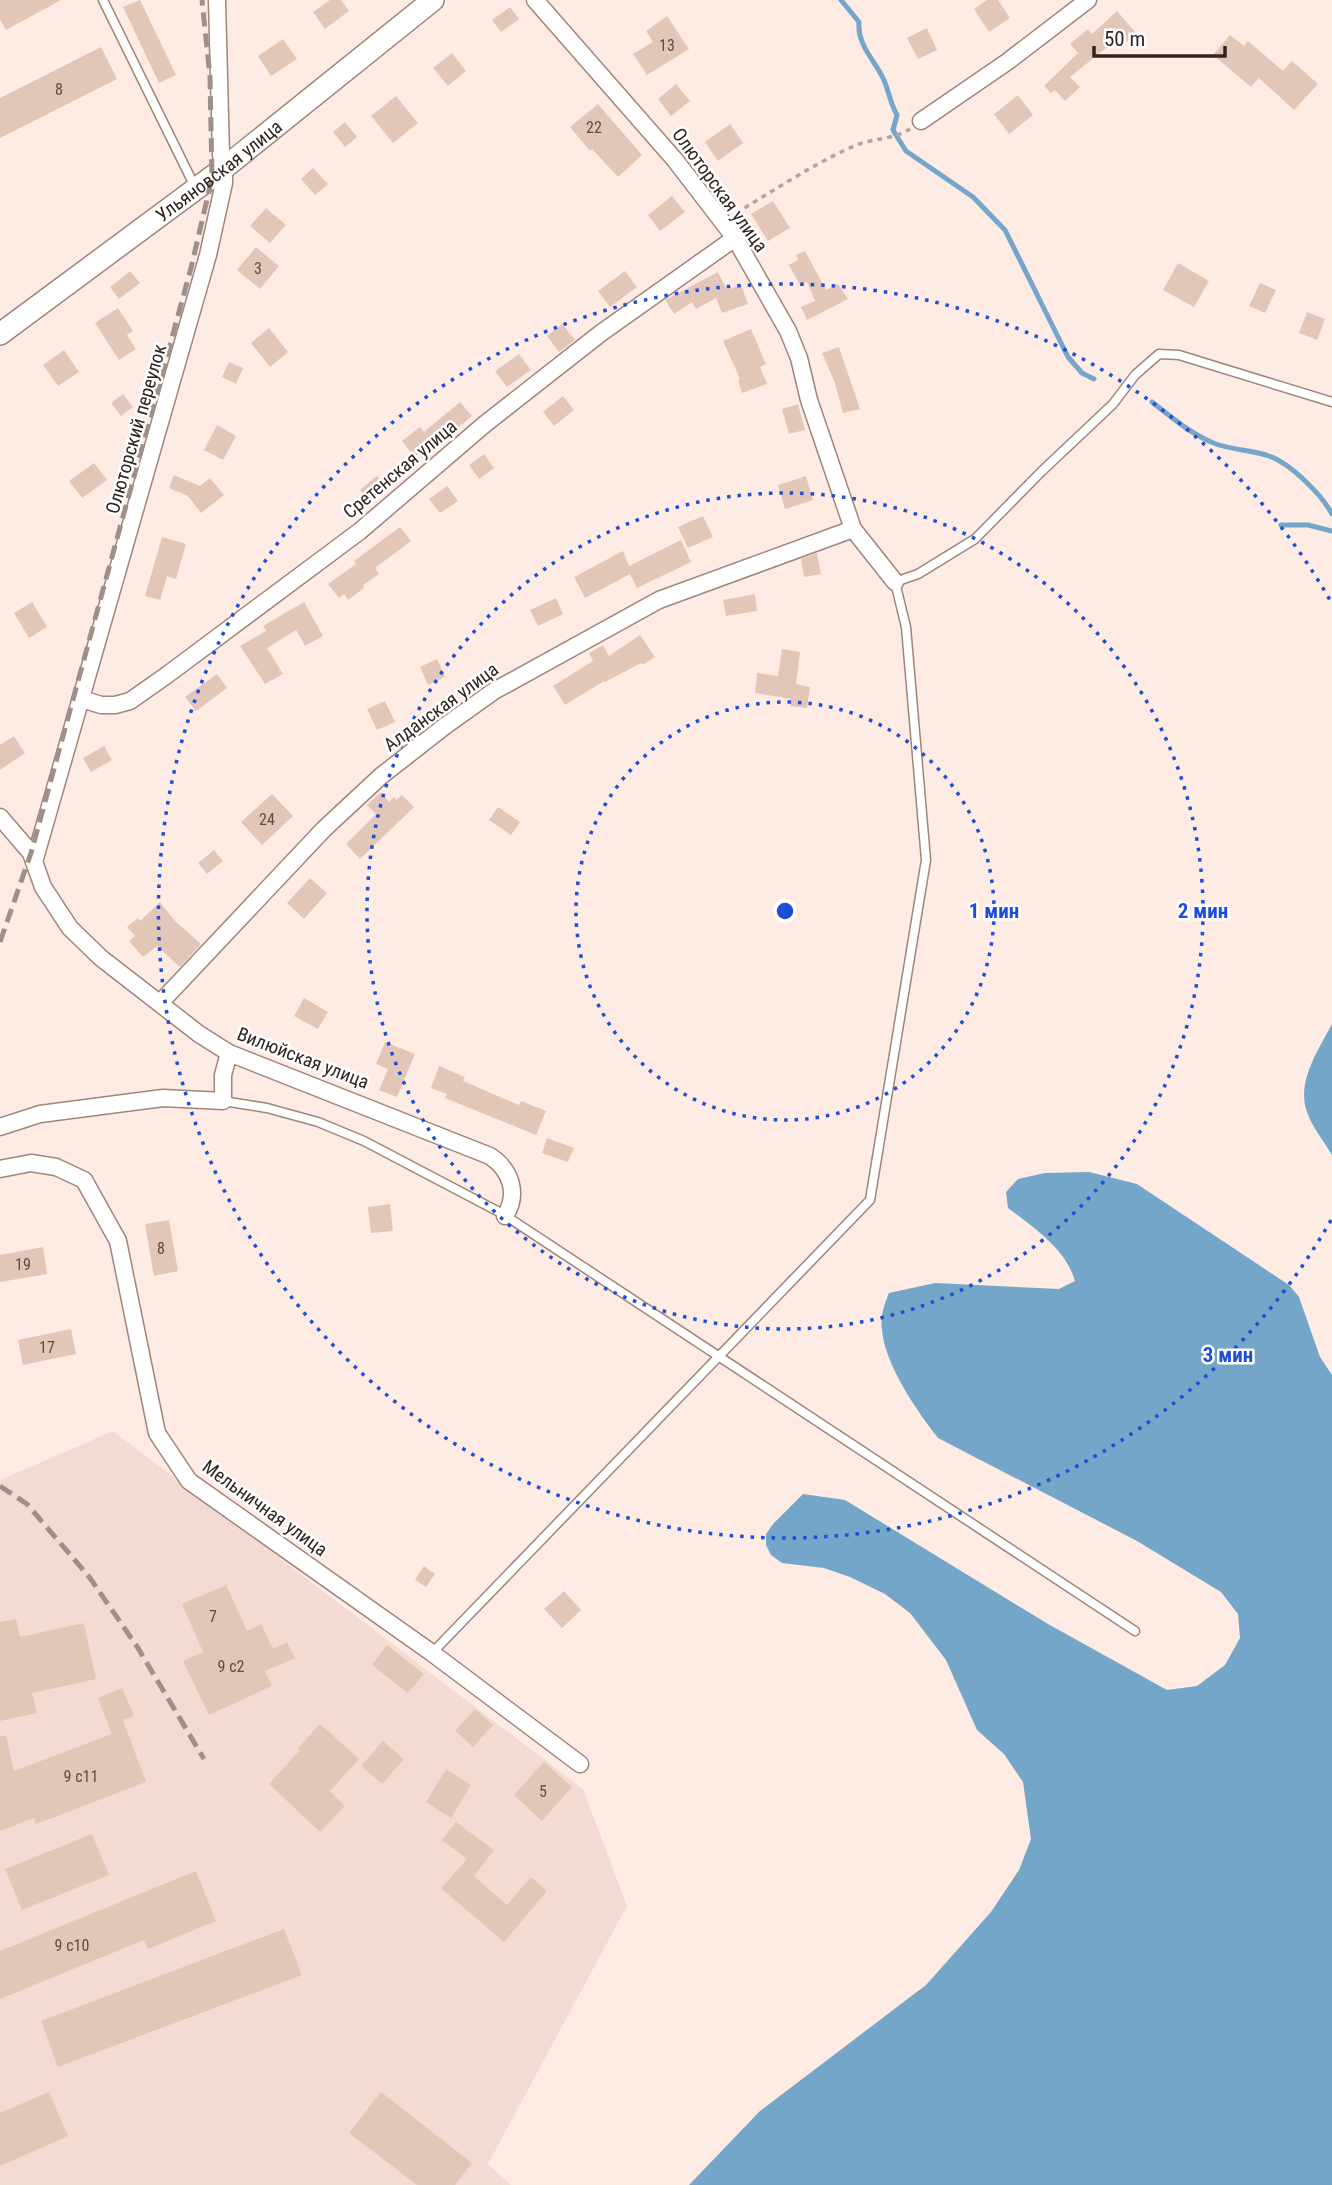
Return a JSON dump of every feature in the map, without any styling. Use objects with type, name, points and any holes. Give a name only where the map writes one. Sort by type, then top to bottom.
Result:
[{"type":"street","name":"Олюторский переулок","points":[[34,862],[208,255],[224,183],[217,0]]},
{"type":"street","name":"Ульяновская улица","points":[[0,334],[197,190],[433,0]]},
{"type":"street","name":"Олюторская улица","points":[[535,0],[676,160],[735,238],[788,331],[799,358],[809,400],[853,529],[895,582]]},
{"type":"street","points":[[921,121],[1007,62],[1088,0]]},
{"type":"street","name":"Сретенская улица","points":[[82,699],[101,705],[130,701],[167,675],[360,530],[485,424],[601,333],[735,238]]},
{"type":"street","name":"Алданская улица","points":[[160,1003],[324,829],[381,776],[495,691],[659,600],[853,529]]},
{"type":"street","name":"Вилюйская улица","points":[[0,817],[31,853],[43,887],[69,928],[101,958],[184,1024],[229,1053],[491,1156],[503,1167],[512,1187],[512,1203],[505,1216]]},
{"type":"street","points":[[0,1127],[40,1114],[163,1098],[223,1101],[223,1075],[229,1053]]},
{"type":"street","name":"Мельничная улица","points":[[0,1169],[31,1163],[56,1167],[84,1180],[118,1241],[157,1433],[189,1480],[432,1653],[580,1764]]},
{"type":"lane","points":[[103,0],[197,190]]},
{"type":"lane","points":[[432,1653],[870,1200],[926,860],[906,627],[895,582],[918,574],[975,539],[1113,404],[1135,376],[1159,354],[1179,355],[1332,402]]},
{"type":"lane","points":[[223,1101],[267,1108],[318,1122],[364,1141],[505,1216],[1135,1631]]},
{"type":"path","points":[[722,222],[828,158],[861,143],[890,138],[905,132]]},
{"type":"shaded area","points":[[113,1431],[583,1789],[627,1906],[488,2164],[511,2185],[0,2185],[0,1480]]},
{"type":"water","points":[[1332,1024],[1332,1155],[1307,1112],[1304,1089],[1310,1066]]},
{"type":"water","points":[[1089,1172],[1137,1184],[1289,1285],[1299,1297],[1320,1357],[1332,1375],[1332,2185],[689,2185],[760,2111],[926,1985],[991,1912],[1019,1870],[1031,1839],[1023,1782],[1004,1754],[977,1730],[946,1660],[910,1613],[885,1594],[850,1577],[824,1568],[782,1563],[771,1555],[766,1545],[766,1534],[803,1494],[845,1500],[1048,1624],[1167,1690],[1197,1686],[1225,1665],[1240,1638],[1238,1614],[1221,1592],[1137,1541],[938,1438],[903,1387],[884,1344],[882,1320],[889,1293],[935,1283],[1059,1289],[1075,1281],[1071,1269],[1057,1249],[1008,1208],[1006,1192],[1018,1179],[1045,1173]]},
{"type":"building","points":[[0,0],[61,0],[6,30],[0,19]]},
{"type":"building","points":[[140,0],[176,75],[159,83],[123,7]]},
{"type":"building","points":[[330,0],[341,0],[349,11],[325,29],[313,12]]},
{"type":"building","points":[[987,0],[998,0],[1010,18],[989,32],[974,9]]},
{"type":"building","points":[[510,7],[519,19],[501,32],[492,20]]},
{"type":"building","points":[[1117,11],[1136,33],[1123,45],[1117,39],[1070,77],[1080,87],[1065,101],[1055,90],[1051,93],[1044,86],[1078,53],[1070,44],[1088,29],[1092,34]]},
{"type":"building","points":[[667,16],[689,49],[647,75],[633,54],[653,42],[646,31]]},
{"type":"building","points":[[927,28],[937,50],[918,59],[907,38]]},
{"type":"building","points":[[1230,35],[1244,46],[1248,41],[1283,71],[1292,61],[1318,84],[1294,110],[1259,78],[1251,87],[1213,55]]},
{"type":"building","points":[[283,39],[297,59],[271,76],[258,56]]},
{"type":"building","points":[[101,47],[117,79],[0,138],[0,98]]},
{"type":"building","points":[[452,53],[466,71],[448,86],[433,68]]},
{"type":"building","points":[[676,84],[690,101],[671,116],[658,99]]},
{"type":"building","points":[[1018,95],[1033,115],[1009,134],[994,114]]},
{"type":"building","points":[[396,96],[418,123],[393,143],[371,116]]},
{"type":"building","points":[[598,104],[642,155],[618,177],[592,149],[590,151],[570,127]]},
{"type":"building","points":[[345,122],[357,137],[345,147],[333,132]]},
{"type":"building","points":[[730,124],[743,143],[718,161],[705,142]]},
{"type":"building","points":[[313,168],[328,184],[315,195],[301,179]]},
{"type":"building","points":[[672,196],[685,212],[660,231],[648,215]]},
{"type":"building","points":[[773,201],[790,228],[768,241],[751,214]]},
{"type":"building","points":[[266,208],[286,225],[270,243],[250,226]]},
{"type":"building","points":[[256,247],[279,266],[260,289],[237,270]]},
{"type":"building","points":[[805,251],[826,290],[838,284],[848,299],[807,320],[801,307],[815,301],[807,282],[800,285],[789,265],[798,260],[796,255]]},
{"type":"building","points":[[1178,263],[1209,281],[1194,307],[1163,290]]},
{"type":"building","points":[[130,271],[140,283],[119,299],[110,287]]},
{"type":"building","points":[[625,271],[637,287],[610,307],[598,291]]},
{"type":"building","points":[[718,272],[727,290],[741,285],[748,304],[722,313],[716,298],[696,309],[692,302],[674,314],[665,300]]},
{"type":"building","points":[[1260,283],[1276,290],[1265,313],[1249,306]]},
{"type":"building","points":[[118,308],[133,331],[127,335],[136,349],[119,360],[95,323]]},
{"type":"building","points":[[1307,312],[1325,319],[1317,340],[1299,333]]},
{"type":"building","points":[[562,324],[575,340],[559,352],[547,336]]},
{"type":"building","points":[[269,328],[288,352],[270,367],[251,343]]},
{"type":"building","points":[[751,329],[766,364],[760,367],[767,384],[742,393],[738,380],[740,379],[723,341]]},
{"type":"building","points":[[839,347],[860,409],[843,413],[835,383],[822,353]]},
{"type":"building","points":[[64,350],[79,372],[58,386],[43,365]]},
{"type":"building","points":[[519,354],[531,370],[507,387],[495,371]]},
{"type":"building","points":[[229,362],[243,368],[236,384],[222,377]]},
{"type":"building","points":[[123,394],[133,407],[121,416],[111,403]]},
{"type":"building","points":[[563,396],[574,410],[554,426],[543,412]]},
{"type":"building","points":[[460,402],[472,416],[453,432],[450,428],[415,457],[402,441],[420,427],[424,432]]},
{"type":"building","points":[[798,404],[805,430],[789,434],[782,409]]},
{"type":"building","points":[[217,425],[236,436],[223,460],[204,450]]},
{"type":"building","points":[[484,454],[494,468],[479,479],[469,465]]},
{"type":"building","points":[[94,463],[107,480],[82,498],[69,481]]},
{"type":"building","points":[[174,475],[200,486],[210,478],[224,495],[201,513],[188,496],[169,488]]},
{"type":"building","points":[[377,476],[388,489],[371,503],[360,490]]},
{"type":"building","points":[[806,476],[813,500],[785,509],[778,485]]},
{"type":"building","points":[[447,486],[458,501],[440,513],[429,499]]},
{"type":"building","points":[[703,516],[713,537],[688,548],[678,527]]},
{"type":"building","points":[[400,527],[411,541],[375,568],[379,574],[363,585],[364,588],[348,600],[344,594],[339,598],[328,584]]},
{"type":"building","points":[[162,537],[186,544],[176,579],[167,576],[160,600],[145,596]]},
{"type":"building","points":[[681,540],[691,562],[637,588],[630,574],[585,598],[574,577],[623,551],[629,566]]},
{"type":"building","points":[[817,553],[821,574],[804,577],[801,559]]},
{"type":"building","points":[[755,594],[757,611],[726,616],[723,600]]},
{"type":"building","points":[[556,598],[563,614],[538,626],[530,610]]},
{"type":"building","points":[[32,602],[47,627],[29,638],[14,613]]},
{"type":"building","points":[[304,602],[323,636],[305,646],[296,630],[267,648],[283,674],[265,684],[240,646],[266,631],[263,626]]},
{"type":"building","points":[[640,635],[655,657],[604,681],[565,705],[553,686],[593,661],[589,653],[603,645],[609,656]]},
{"type":"building","points":[[782,649],[800,652],[796,684],[810,687],[807,708],[790,706],[791,699],[755,693],[757,673],[778,676]]},
{"type":"building","points":[[437,659],[445,677],[428,685],[420,667]]},
{"type":"building","points":[[217,674],[227,688],[196,711],[185,697]]},
{"type":"building","points":[[385,701],[395,722],[377,730],[367,709]]},
{"type":"building","points":[[14,736],[25,753],[0,770],[0,745]]},
{"type":"building","points":[[104,746],[112,760],[91,772],[83,758]]},
{"type":"building","points":[[381,792],[389,802],[402,795],[414,807],[360,859],[346,844],[376,814],[367,805]]},
{"type":"building","points":[[272,794],[293,816],[262,845],[241,822]]},
{"type":"building","points":[[498,807],[520,822],[511,835],[489,820]]},
{"type":"building","points":[[214,850],[223,861],[207,874],[198,863]]},
{"type":"building","points":[[310,878],[327,893],[304,919],[287,903]]},
{"type":"building","points":[[160,902],[175,921],[201,944],[180,967],[157,946],[143,957],[129,941],[135,936],[127,927],[138,918],[140,921]]},
{"type":"building","points":[[304,998],[328,1012],[318,1029],[294,1016]]},
{"type":"building","points":[[385,1042],[415,1054],[397,1097],[379,1090],[388,1069],[376,1064]]},
{"type":"building","points":[[439,1066],[465,1077],[463,1081],[519,1105],[521,1101],[546,1111],[536,1135],[445,1098],[447,1094],[431,1088]]},
{"type":"building","points":[[547,1138],[574,1148],[568,1162],[542,1153]]},
{"type":"building","points":[[390,1204],[393,1231],[371,1233],[368,1207]]},
{"type":"building","points":[[169,1220],[178,1271],[154,1276],[145,1224]]},
{"type":"building","points":[[43,1247],[47,1274],[0,1282],[0,1255]]},
{"type":"building","points":[[71,1329],[76,1354],[23,1365],[18,1340]]},
{"type":"building","points":[[424,1566],[435,1574],[426,1587],[415,1580]]},
{"type":"building","points":[[226,1585],[247,1631],[261,1624],[273,1649],[287,1642],[295,1658],[265,1671],[272,1686],[209,1715],[183,1661],[203,1652],[182,1604]]},
{"type":"building","points":[[564,1591],[581,1610],[562,1628],[544,1609]]},
{"type":"building","points":[[16,1619],[20,1637],[84,1623],[96,1679],[32,1693],[37,1713],[0,1721],[0,1622]]},
{"type":"building","points":[[387,1645],[424,1674],[408,1693],[372,1665]]},
{"type":"building","points":[[122,1688],[134,1716],[123,1720],[146,1782],[36,1824],[34,1818],[0,1831],[0,1736],[6,1736],[14,1771],[112,1734],[98,1698]]},
{"type":"building","points":[[475,1709],[493,1725],[473,1747],[455,1731]]},
{"type":"building","points":[[320,1724],[359,1759],[330,1791],[345,1806],[320,1832],[269,1784]]},
{"type":"building","points":[[383,1741],[404,1759],[382,1784],[361,1766]]},
{"type":"building","points":[[544,1762],[572,1787],[542,1821],[514,1795]]},
{"type":"building","points":[[446,1769],[471,1785],[451,1818],[426,1802]]},
{"type":"building","points":[[456,1822],[494,1850],[474,1876],[507,1905],[531,1877],[547,1891],[504,1942],[441,1888],[467,1859],[442,1840]]},
{"type":"building","points":[[92,1834],[109,1875],[22,1910],[5,1869]]},
{"type":"building","points":[[196,1871],[216,1921],[148,1949],[144,1940],[0,1999],[0,1951]]},
{"type":"building","points":[[284,1929],[302,1975],[58,2067],[41,2021]]},
{"type":"building","points":[[49,2092],[68,2136],[0,2166],[0,2113]]},
{"type":"building","points":[[381,2092],[472,2163],[455,2185],[417,2185],[349,2133]]},
{"type":"waterway","points":[[841,0],[859,22],[863,45],[883,78],[897,115],[893,130],[906,151],[973,197],[1005,230],[1068,357],[1082,373],[1094,379]]},
{"type":"waterway","points":[[1152,402],[1207,440],[1222,446],[1263,454],[1286,465],[1305,480],[1332,514]]},
{"type":"waterway","points":[[1281,525],[1308,525],[1332,531]]},
{"type":"railway","points":[[0,942],[31,853],[191,268],[212,178],[210,77],[202,0]]},
{"type":"railway","points":[[0,1486],[27,1504],[90,1578],[138,1648],[204,1759]]}]
